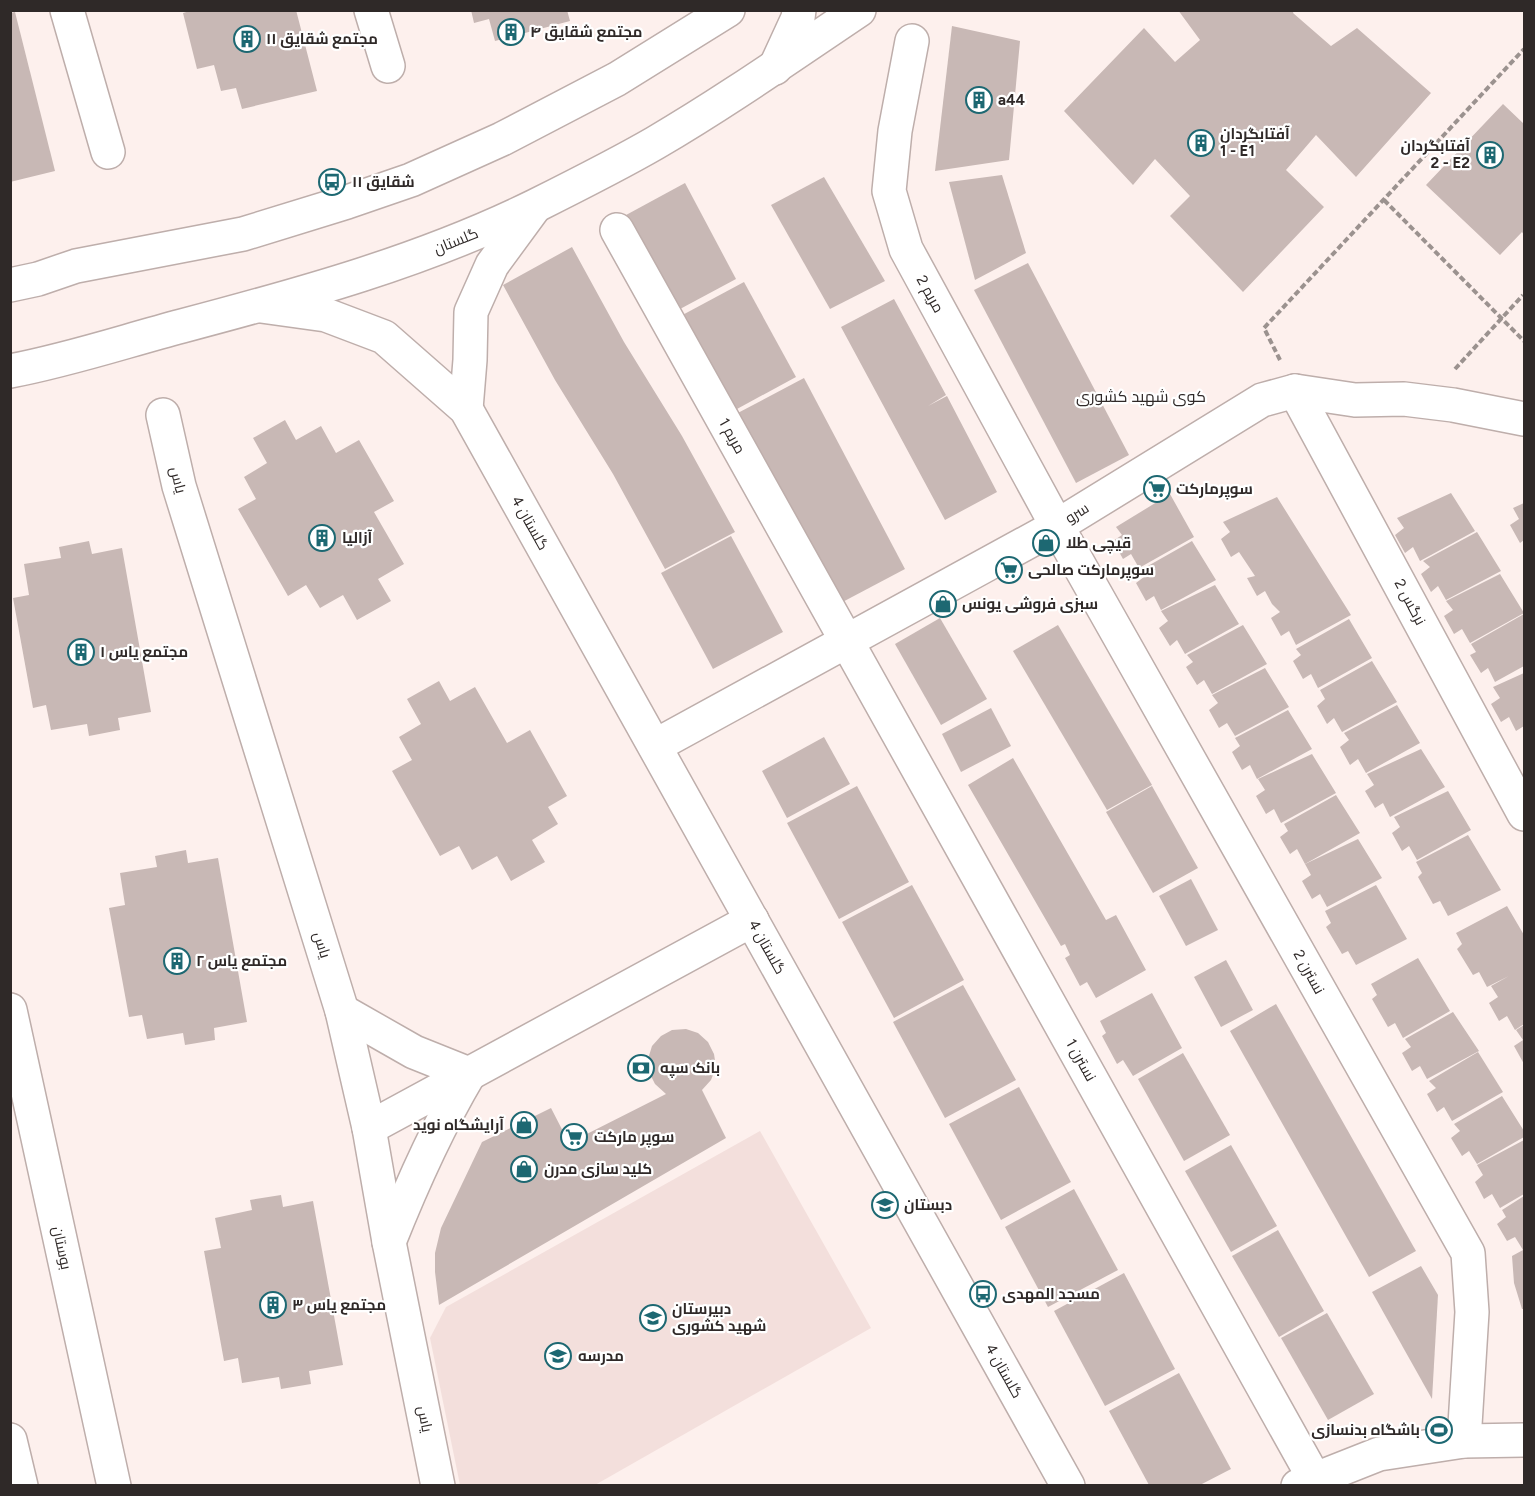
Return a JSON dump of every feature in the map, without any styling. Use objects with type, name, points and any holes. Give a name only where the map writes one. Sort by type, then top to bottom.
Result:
[{"type":"street","points":[[67,10],[108,152]]},
{"type":"street","points":[[371,10],[388,66]]},
{"type":"street","points":[[10,267],[48,271],[243,234],[411,180],[502,139],[617,79],[728,10]]},
{"type":"street","points":[[775,68],[798,18],[799,10]]},
{"type":"street","name":"گلستان","points":[[10,371],[57,363],[261,306],[371,273],[438,249],[535,206],[654,143],[775,68],[859,10]]},
{"type":"street","name":"مریم 2","points":[[912,41],[895,131],[889,191],[906,249],[1057,526]]},
{"type":"street","points":[[466,409],[471,312],[492,265],[535,206]]},
{"type":"street","name":"مریم 1","points":[[617,230],[848,641]]},
{"type":"street","points":[[10,285],[38,279],[76,266]]},
{"type":"street","points":[[261,306],[326,315],[384,336],[466,409]]},
{"type":"street","points":[[10,392],[16,386],[57,363]]},
{"type":"street","name":"سرو","points":[[655,746],[1057,526],[1262,400],[1295,391],[1355,400],[1426,401],[1524,419]]},
{"type":"street","name":"نرگس 2","points":[[1295,391],[1524,814]]},
{"type":"street","name":"گلستان 4","points":[[466,409],[1068,1485]]},
{"type":"street","name":"یاس","points":[[163,415],[179,486],[342,1011],[369,1128],[389,1242],[438,1485]]},
{"type":"street","name":"نسترن 2","points":[[1057,526],[1468,1253],[1472,1312],[1464,1442]]},
{"type":"street","name":"نسترن 1","points":[[848,641],[1306,1482]]},
{"type":"street","points":[[369,1128],[752,920]]},
{"type":"street","name":"بوستان","points":[[10,1010],[114,1485]]},
{"type":"street","points":[[342,1011],[414,1052],[469,1074]]},
{"type":"street","points":[[389,1242],[418,1171],[444,1117],[469,1074]]},
{"type":"street","points":[[10,1440],[21,1485]]},
{"type":"street","points":[[1306,1482],[1379,1454],[1464,1442],[1524,1440]]},
{"type":"path","points":[[1295,391],[1264,328],[1524,49]]},
{"type":"path","points":[[1384,200],[1524,341]]},
{"type":"path","points":[[1426,401],[1522,295]]},
{"type":"shaded area","name":"دبیرستان شهید کشوری","points":[[760,1131],[871,1328],[595,1485],[460,1485],[430,1338],[446,1307]]},
{"type":"building","name":"مجتمع شقایق ۱۱","points":[[193,10],[296,10],[317,91],[242,109],[236,88],[221,91],[214,65],[197,69],[183,13]]},
{"type":"building","name":"مجتمع شقایق ۴","points":[[471,10],[567,10],[570,21],[495,41],[489,19],[474,23]]},
{"type":"building","name":"آفتابگردان 1 - E1","points":[[1178,10],[1294,10],[1293,13],[1331,46],[1357,28],[1431,93],[1356,177],[1316,135],[1286,170],[1324,207],[1243,292],[1170,216],[1190,196],[1155,159],[1133,185],[1064,111],[1144,28],[1175,62],[1200,40]]},
{"type":"building","points":[[15,12],[55,171],[10,182],[10,13]]},
{"type":"building","name":"a44","points":[[952,26],[1020,41],[1009,160],[935,171]]},
{"type":"building","name":"آفتابگردان 2 - E2","points":[[1503,104],[1524,124],[1524,235],[1522,232],[1500,255],[1426,185]]},
{"type":"building","points":[[1002,175],[1026,253],[975,280],[949,182]]},
{"type":"building","points":[[824,177],[885,281],[830,309],[771,205]]},
{"type":"building","points":[[685,183],[736,279],[667,316],[615,221]]},
{"type":"building","points":[[572,247],[624,342],[682,436],[735,532],[665,569],[613,474],[555,380],[503,285]]},
{"type":"building","points":[[1028,263],[1129,455],[1076,483],[974,290]]},
{"type":"building","points":[[744,282],[796,377],[726,415],[675,319]]},
{"type":"building","points":[[894,299],[946,395],[928,406],[947,396],[997,492],[945,520],[841,327]]},
{"type":"building","points":[[804,378],[905,569],[835,606],[734,415]]},
{"type":"building","name":"آزالیا","points":[[285,420],[296,440],[321,426],[336,453],[359,440],[394,501],[374,512],[404,564],[378,579],[391,601],[357,620],[343,595],[320,608],[306,585],[288,596],[238,509],[256,499],[244,477],[267,463],[253,438]]},
{"type":"building","points":[[1451,493],[1475,531],[1420,561],[1413,547],[1405,553],[1395,535],[1404,528],[1397,518]]},
{"type":"building","points":[[1170,494],[1194,537],[1139,568],[1131,554],[1123,559],[1113,541],[1122,535],[1116,527]]},
{"type":"building","points":[[1277,497],[1351,615],[1296,645],[1289,631],[1281,636],[1271,618],[1280,612],[1272,604],[1265,591],[1257,596],[1247,578],[1255,576],[1239,552],[1231,557],[1221,539],[1230,532],[1223,522]]},
{"type":"building","points":[[1524,503],[1524,540],[1520,543],[1510,525],[1519,519],[1513,508]]},
{"type":"building","points":[[1477,532],[1501,571],[1446,600],[1438,586],[1431,592],[1421,574],[1430,567],[1423,561]]},
{"type":"building","points":[[731,536],[783,632],[713,669],[661,573]]},
{"type":"building","name":"مجتمع یاس ۱","points":[[89,541],[92,554],[122,548],[151,712],[118,718],[120,730],[89,736],[87,724],[51,730],[46,705],[33,708],[13,598],[29,595],[24,564],[61,558],[59,547]]},
{"type":"building","points":[[1192,541],[1216,580],[1161,610],[1154,596],[1146,601],[1136,583],[1144,577],[1139,571]]},
{"type":"building","points":[[1500,574],[1524,613],[1470,643],[1462,629],[1454,634],[1444,616],[1453,610],[1446,601]]},
{"type":"building","points":[[1215,585],[1239,624],[1185,654],[1177,640],[1170,646],[1159,628],[1168,621],[1161,611]]},
{"type":"building","points":[[1524,614],[1524,666],[1495,682],[1488,668],[1481,673],[1470,655],[1476,652],[1471,644]]},
{"type":"building","points":[[940,618],[987,699],[941,725],[895,644]]},
{"type":"building","points":[[1349,619],[1372,658],[1318,688],[1311,674],[1303,679],[1293,661],[1301,655],[1296,649]]},
{"type":"building","points":[[1058,625],[1152,785],[1107,810],[1013,651]]},
{"type":"building","points":[[1243,625],[1267,664],[1212,694],[1204,680],[1197,685],[1186,667],[1193,662],[1187,655]]},
{"type":"building","points":[[1372,661],[1397,702],[1342,732],[1334,718],[1327,724],[1317,706],[1325,699],[1320,690]]},
{"type":"building","points":[[1265,668],[1289,707],[1235,736],[1227,723],[1219,728],[1209,710],[1218,703],[1212,695]]},
{"type":"building","points":[[1524,673],[1524,726],[1516,731],[1509,717],[1501,722],[1491,704],[1500,698],[1493,687]]},
{"type":"building","points":[[439,681],[450,701],[475,687],[507,743],[530,730],[567,796],[548,807],[558,824],[532,840],[545,862],[511,881],[497,856],[472,870],[459,846],[440,856],[392,771],[412,760],[399,737],[421,724],[407,699]]},
{"type":"building","points":[[1397,705],[1420,743],[1366,773],[1358,759],[1350,765],[1340,747],[1349,740],[1344,733]]},
{"type":"building","points":[[991,708],[1011,746],[961,772],[942,734]]},
{"type":"building","points":[[1288,710],[1312,749],[1257,779],[1250,765],[1242,770],[1232,752],[1240,746],[1235,738]]},
{"type":"building","points":[[824,737],[850,784],[787,818],[762,771]]},
{"type":"building","points":[[1421,749],[1445,787],[1390,817],[1383,803],[1375,808],[1365,791],[1374,785],[1367,774]]},
{"type":"building","points":[[1312,754],[1336,793],[1281,823],[1274,809],[1266,814],[1256,796],[1265,790],[1258,779]]},
{"type":"building","points":[[1013,758],[1106,920],[1116,915],[1146,970],[1096,998],[1087,982],[1080,986],[1065,958],[1070,955],[1065,944],[1061,946],[968,785]]},
{"type":"building","points":[[857,786],[909,882],[839,919],[787,823]]},
{"type":"building","points":[[1152,786],[1198,868],[1153,893],[1106,812]]},
{"type":"building","points":[[1448,791],[1471,830],[1417,860],[1409,846],[1402,851],[1392,833],[1400,827],[1394,817]]},
{"type":"building","points":[[1336,795],[1360,833],[1305,864],[1297,849],[1290,854],[1280,837],[1288,831],[1284,824]]},
{"type":"building","points":[[1468,835],[1501,890],[1448,916],[1440,901],[1433,904],[1418,877],[1422,873],[1416,862]]},
{"type":"building","points":[[1358,839],[1382,878],[1327,907],[1320,894],[1312,899],[1302,881],[1311,875],[1305,864]]},
{"type":"building","name":"مجتمع یاس ۲","points":[[186,850],[188,863],[218,858],[247,1022],[214,1028],[215,1040],[185,1045],[183,1033],[147,1039],[142,1015],[129,1017],[109,908],[125,905],[120,873],[157,867],[155,856]]},
{"type":"building","points":[[1191,879],[1218,930],[1186,946],[1159,896]]},
{"type":"building","points":[[912,885],[964,980],[894,1018],[842,922]]},
{"type":"building","points":[[1376,885],[1407,939],[1356,965],[1348,951],[1342,954],[1326,927],[1331,923],[1325,911]]},
{"type":"building","points":[[1507,906],[1524,935],[1524,1024],[1515,1030],[1507,1016],[1499,1021],[1489,1003],[1498,997],[1491,986],[1509,976],[1487,987],[1479,972],[1473,975],[1457,949],[1462,944],[1456,933]]},
{"type":"building","points":[[1418,958],[1450,1011],[1403,1038],[1395,1023],[1388,1027],[1372,999],[1377,995],[1371,984]]},
{"type":"building","points":[[1226,960],[1253,1010],[1221,1027],[1194,977]]},
{"type":"building","points":[[963,985],[1016,1080],[945,1118],[893,1022]]},
{"type":"building","points":[[1152,993],[1182,1048],[1133,1076],[1123,1060],[1117,1064],[1102,1036],[1106,1033],[1100,1021]]},
{"type":"building","points":[[1276,1004],[1416,1251],[1369,1277],[1230,1031]]},
{"type":"building","points":[[1453,1012],[1479,1051],[1427,1079],[1420,1066],[1412,1071],[1402,1053],[1411,1047],[1405,1039]]},
{"type":"building","points":[[1524,1025],[1524,1064],[1514,1046],[1523,1040],[1516,1030]]},
{"type":"building","points":[[686,1029],[698,1033],[708,1042],[714,1054],[716,1067],[711,1080],[702,1090],[726,1138],[439,1305],[435,1253],[441,1228],[482,1142],[551,1108],[569,1143],[666,1094],[655,1084],[649,1072],[648,1059],[652,1046],[661,1036],[672,1030]]},
{"type":"building","points":[[1478,1052],[1503,1092],[1452,1121],[1444,1107],[1437,1112],[1427,1094],[1436,1088],[1429,1081]]},
{"type":"building","points":[[1183,1053],[1230,1135],[1184,1161],[1138,1079]]},
{"type":"building","points":[[1019,1087],[1071,1182],[1001,1220],[949,1124]]},
{"type":"building","points":[[1502,1096],[1524,1131],[1524,1137],[1477,1164],[1469,1151],[1462,1156],[1451,1138],[1460,1131],[1454,1124]]},
{"type":"building","points":[[1524,1140],[1524,1194],[1500,1208],[1492,1194],[1484,1199],[1475,1182],[1483,1175],[1477,1165]]},
{"type":"building","points":[[1231,1145],[1277,1226],[1231,1252],[1185,1171]]},
{"type":"building","points":[[1074,1189],[1118,1270],[1048,1307],[1005,1227]]},
{"type":"building","name":"مجتمع یاس ۳","points":[[281,1195],[283,1207],[313,1201],[343,1365],[309,1371],[311,1384],[281,1389],[279,1377],[242,1383],[238,1358],[224,1361],[204,1251],[221,1248],[215,1218],[252,1210],[250,1200]]},
{"type":"building","points":[[1524,1196],[1524,1309],[1522,1309],[1514,1283],[1512,1256],[1523,1250],[1515,1237],[1507,1241],[1497,1224],[1506,1217],[1502,1210]]},
{"type":"building","points":[[1278,1230],[1324,1311],[1279,1337],[1232,1256]]},
{"type":"building","points":[[1421,1266],[1438,1295],[1432,1399],[1372,1292]]},
{"type":"building","points":[[1124,1273],[1175,1369],[1105,1406],[1054,1311]]},
{"type":"building","points":[[1327,1313],[1374,1394],[1328,1420],[1281,1338]]},
{"type":"building","points":[[1179,1373],[1231,1469],[1200,1485],[1149,1485],[1109,1411]]},
{"type":"place","name":"مجتمع شقایق ۴","points":[[511,32]]},
{"type":"place","name":"مجتمع شقایق ۱۱","points":[[247,39]]},
{"type":"place","name":"a44","points":[[979,100]]},
{"type":"place","name":"آفتابگردان 1 - E1","points":[[1201,143]]},
{"type":"place","name":"آفتابگردان 2 - E2","points":[[1490,155]]},
{"type":"place","name":"شقایق ۱۱","points":[[332,182]]},
{"type":"place","name":"سوپرمارکت","points":[[1157,489]]},
{"type":"place","name":"آزالیا","points":[[322,538]]},
{"type":"place","name":"قیچی طلا","points":[[1046,543]]},
{"type":"place","name":"سوپرمارکت صالحی","points":[[1009,570]]},
{"type":"place","name":"سبزی فروشی یونس","points":[[943,604]]},
{"type":"place","name":"مجتمع یاس ۱","points":[[81,652]]},
{"type":"place","name":"مجتمع یاس ۲","points":[[177,961]]},
{"type":"place","name":"بانک سپه","points":[[641,1068]]},
{"type":"place","name":"آرایشگاه نوید","points":[[524,1125]]},
{"type":"place","name":"سوپر مارکت","points":[[574,1137]]},
{"type":"place","name":"کلید سازی مدرن","points":[[524,1169]]},
{"type":"place","name":"دبستان","points":[[885,1205]]},
{"type":"place","name":"مسجد المهدی","points":[[983,1294]]},
{"type":"place","name":"مجتمع یاس ۳","points":[[273,1305]]},
{"type":"place","name":"دبیرستان شهید کشوری","points":[[653,1318]]},
{"type":"place","name":"مدرسه","points":[[558,1356]]},
{"type":"place","name":"باشگاه بدنسازی","points":[[1439,1430]]},
{"type":"district","name":"کوی شهید کشوری","points":[[1141,396]]}]
